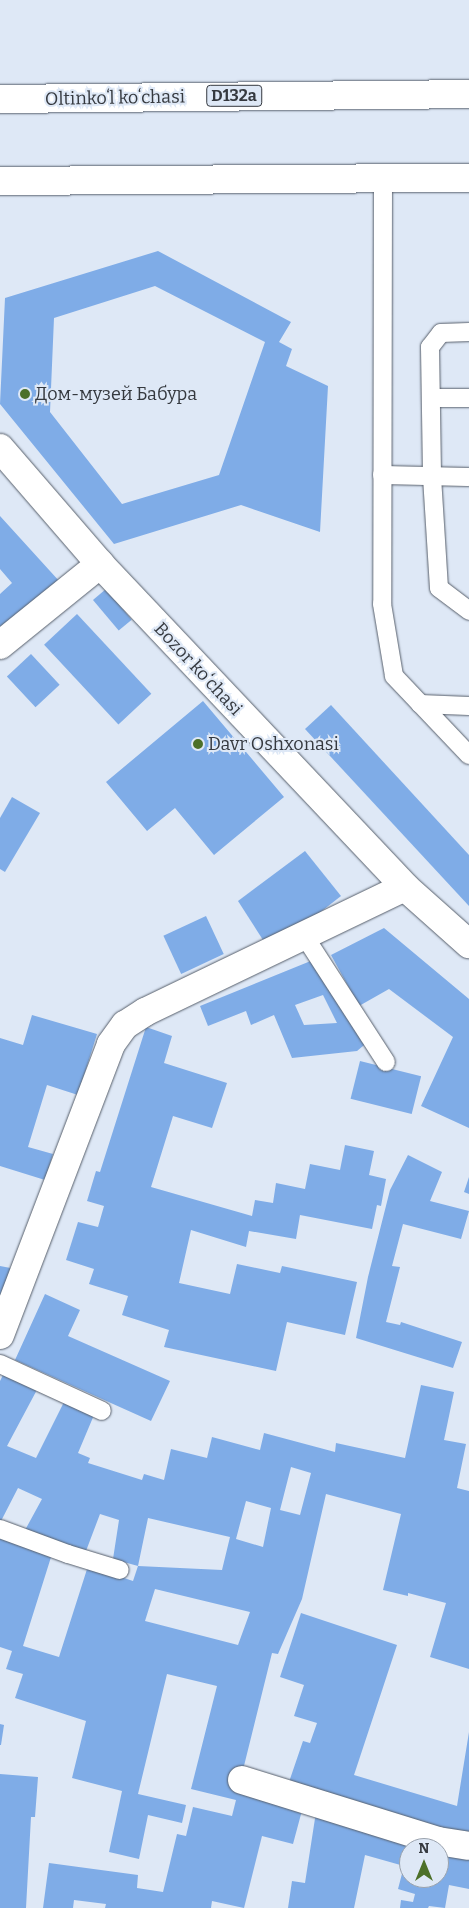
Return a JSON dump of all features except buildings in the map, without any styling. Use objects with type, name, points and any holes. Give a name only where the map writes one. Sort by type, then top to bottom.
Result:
[{"type":"street","name":"Oltinkoʻl koʻchasi","points":[[0,99],[469,94]]},
{"type":"street","points":[[0,181],[469,178]]},
{"type":"street","name":"Bozor koʻchasi","points":[[0,448],[100,564],[405,887],[469,944]]},
{"type":"street","points":[[0,645],[100,564]]},
{"type":"street","points":[[0,1335],[111,1044],[125,1025],[146,1012],[405,887]]},
{"type":"street","points":[[242,1780],[438,1841],[469,1846]]},
{"type":"lane","points":[[383,179],[382,604],[394,676],[469,755]]},
{"type":"lane","points":[[469,332],[441,333],[430,347],[432,477],[439,588],[466,611],[469,611]]},
{"type":"lane","points":[[431,398],[469,398]]},
{"type":"lane","points":[[382,475],[469,478]]},
{"type":"lane","points":[[420,704],[469,706]]},
{"type":"lane","points":[[304,937],[386,1062]]},
{"type":"lane","points":[[0,1364],[102,1411]]},
{"type":"lane","points":[[0,1529],[68,1554],[120,1570]]},
{"type":"place","name":"Дом-музей Бабура","points":[[25,394]]},
{"type":"place","name":"Davr Oshxonasi","points":[[198,744]]}]
